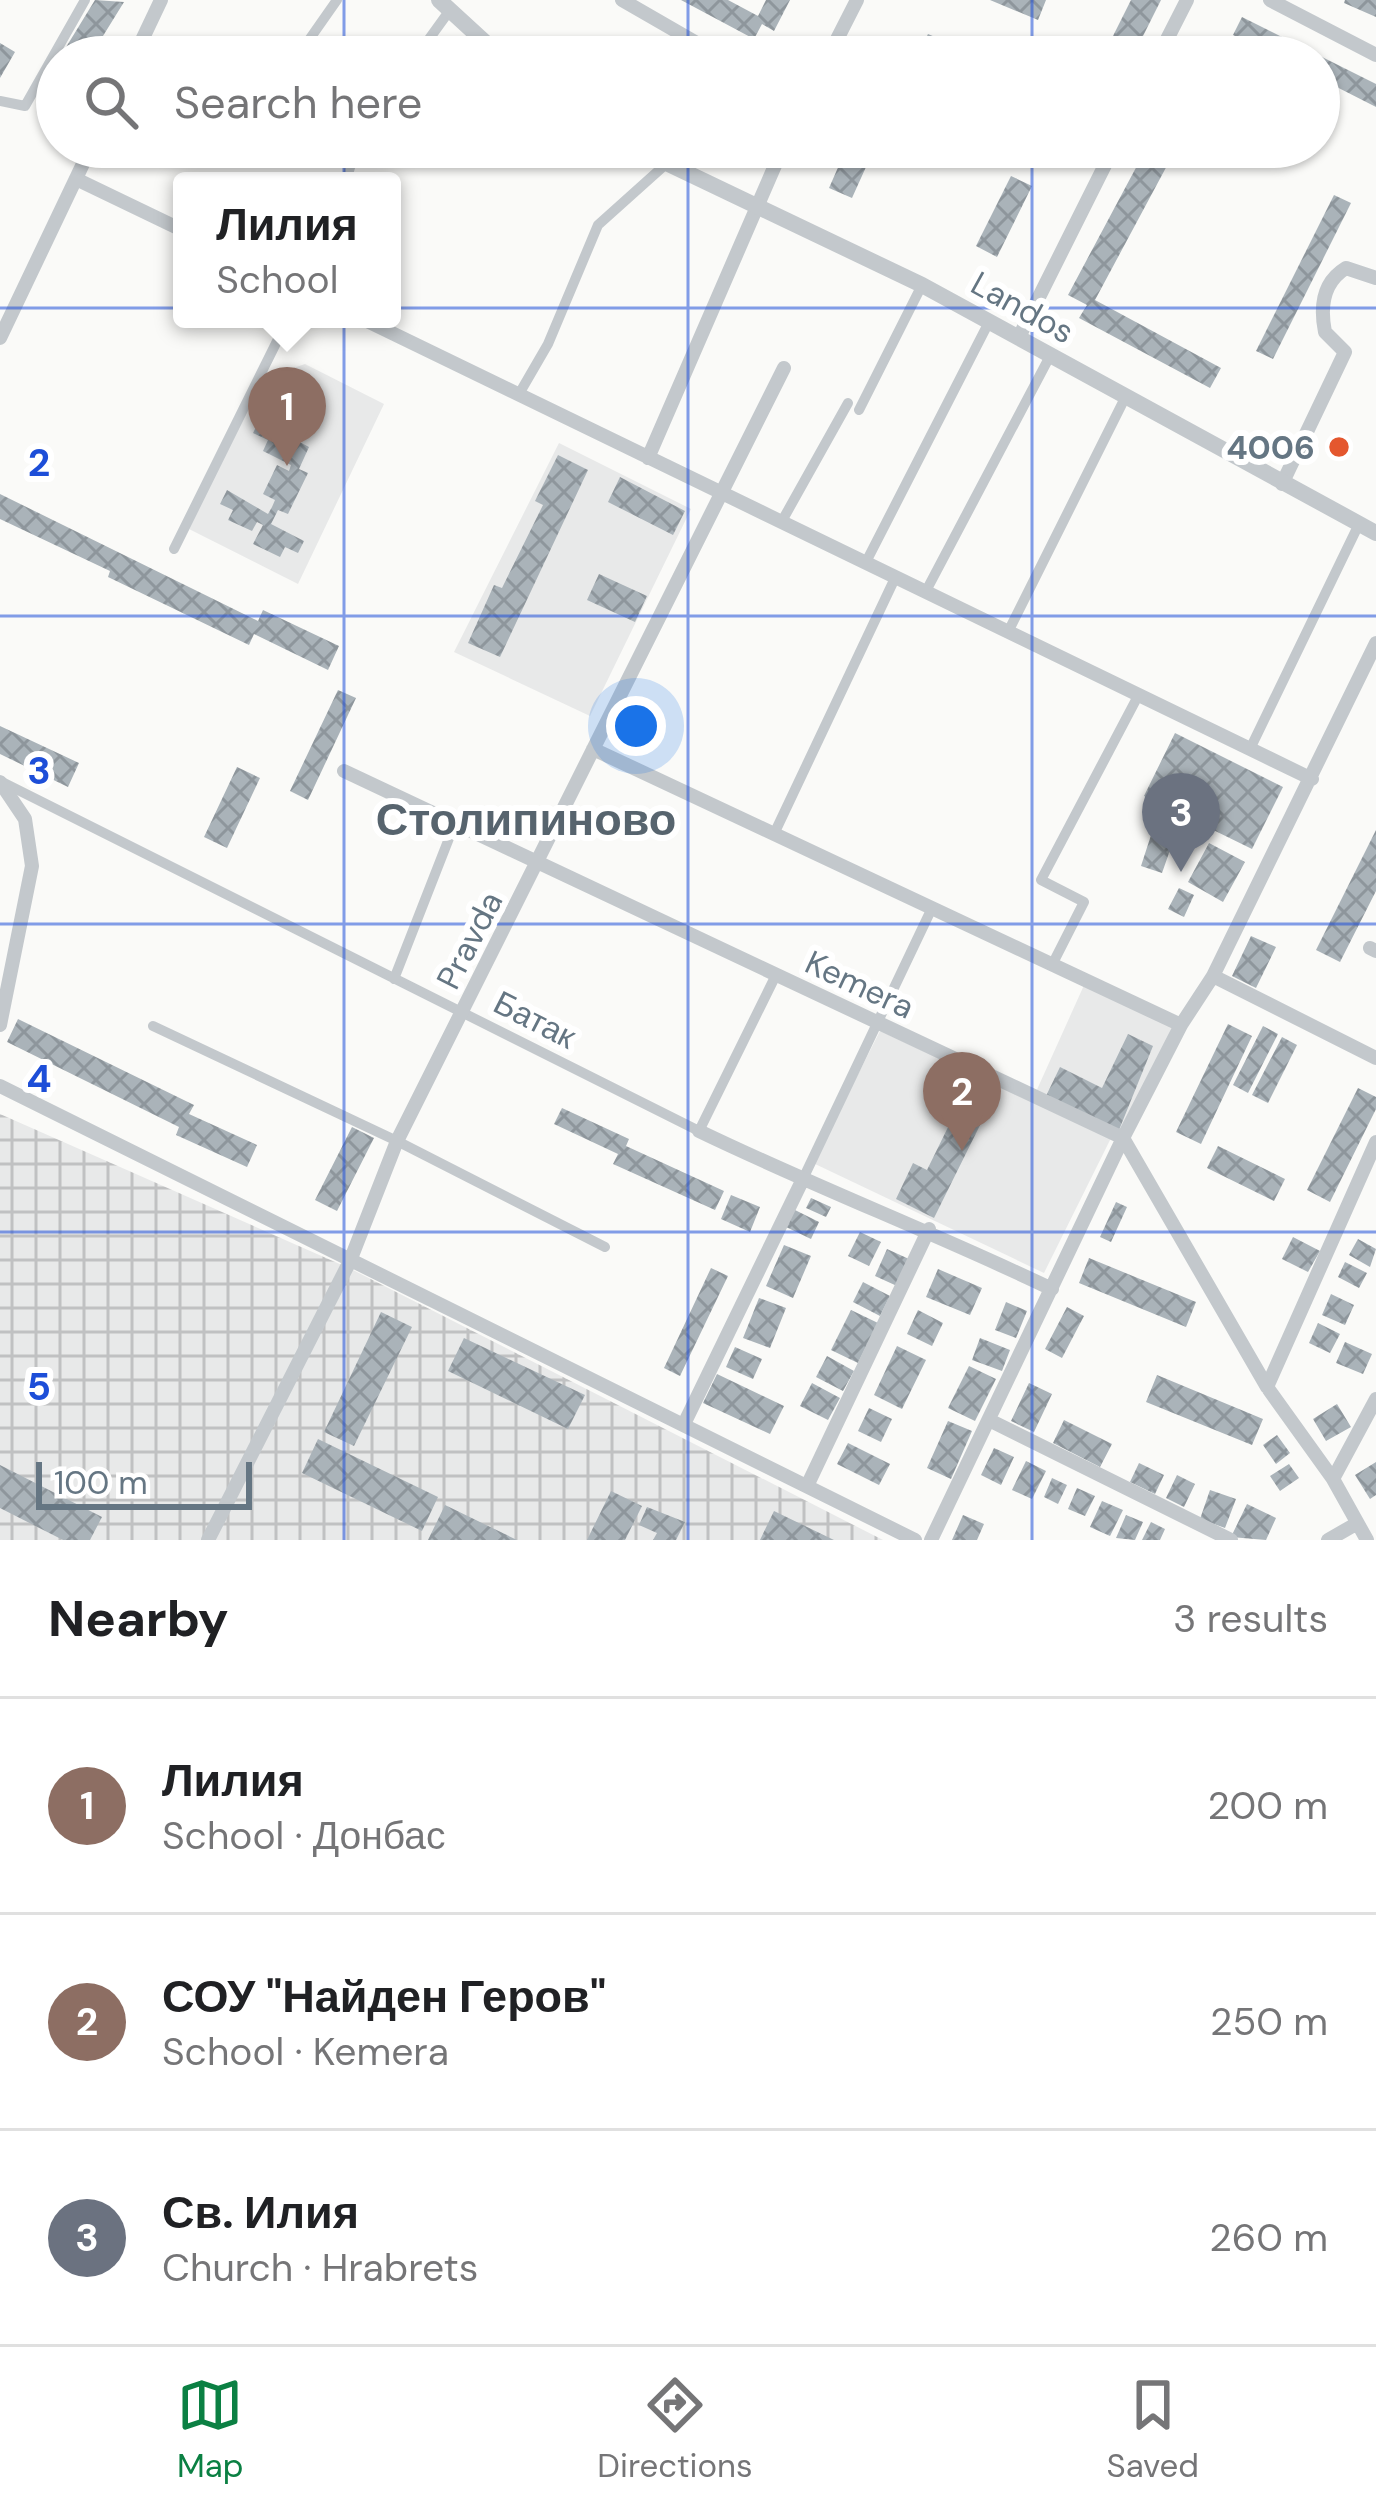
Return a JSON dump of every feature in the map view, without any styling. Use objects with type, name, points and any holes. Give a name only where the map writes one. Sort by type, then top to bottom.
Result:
[{"type":"street","points":[[65,36],[85,0]]},
{"type":"street","points":[[144,36],[161,0]]},
{"type":"street","points":[[311,36],[338,0]]},
{"type":"street","points":[[622,0],[685,36]]},
{"type":"street","points":[[839,36],[857,0]]},
{"type":"street","points":[[1169,36],[1187,0]]},
{"type":"street","points":[[1270,0],[1339,36]]},
{"type":"street","points":[[427,36],[444,5],[478,36]]},
{"type":"street","points":[[1340,36],[1376,55]]},
{"type":"street","points":[[0,101],[25,106],[36,87]]},
{"type":"street","points":[[0,338],[81,168]]},
{"type":"street","points":[[519,394],[548,344],[598,225],[662,168]]},
{"type":"street","name":"Landos","points":[[675,168],[922,285],[1368,528]]},
{"type":"street","points":[[648,458],[773,168]]},
{"type":"street","points":[[1018,337],[1103,168]]},
{"type":"street","points":[[76,179],[173,226]]},
{"type":"street","points":[[1282,484],[1345,352],[1325,332],[1324,296],[1335,275],[1346,268],[1376,278]]},
{"type":"street","points":[[782,520],[922,285]]},
{"type":"street","points":[[866,562],[989,322]]},
{"type":"street","points":[[174,549],[284,328]]},
{"type":"street","points":[[382,328],[1312,778]]},
{"type":"street","points":[[926,591],[1050,356]]},
{"type":"street","name":"Pravda","points":[[208,1540],[350,1261],[398,1141],[784,368]]},
{"type":"street","points":[[1008,632],[1124,398]]},
{"type":"street","points":[[1250,749],[1368,528]]},
{"type":"street","points":[[774,834],[896,576]]},
{"type":"street","points":[[931,1540],[1123,1138],[1180,1025],[1214,976],[1375,646]]},
{"type":"street","points":[[1052,965],[1084,902],[1041,880],[1138,696]]},
{"type":"street","points":[[593,748],[1180,1025]]},
{"type":"street","name":"Kemera","points":[[344,771],[1123,1138]]},
{"type":"street","points":[[0,782],[26,819],[32,866],[0,1025]]},
{"type":"street","name":"Батак","points":[[0,782],[802,1181],[929,1229],[1052,1289]]},
{"type":"street","points":[[394,980],[455,823]]},
{"type":"street","points":[[684,1424],[932,908]]},
{"type":"street","points":[[699,1131],[776,975]]},
{"type":"street","points":[[1214,976],[1376,1058]]},
{"type":"street","points":[[153,1026],[398,1141],[605,1247]]},
{"type":"street","points":[[0,1086],[808,1484],[907,1538]]},
{"type":"street","points":[[1123,1138],[1267,1387],[1333,1479],[1367,1540]]},
{"type":"street","points":[[1267,1387],[1376,1142]]},
{"type":"street","points":[[808,1484],[929,1229]]},
{"type":"street","points":[[1333,1479],[1376,1400]]},
{"type":"street","points":[[989,1420],[1231,1540]]},
{"type":"street","points":[[1328,1540],[1356,1524]]},
{"type":"shaded area","points":[[305,364],[384,404],[298,584],[189,529],[261,379]]},
{"type":"shaded area","points":[[559,443],[691,509],[590,716],[454,652]]},
{"type":"shaded area","points":[[1085,983],[1177,1027],[1122,1135],[1035,1094]]},
{"type":"shaded area","points":[[880,1031],[1111,1138],[1044,1273],[813,1163]]},
{"type":"shaded area","points":[[0,1114],[351,1269],[883,1540],[0,1540]]},
{"type":"building","points":[[95,0],[124,2],[103,36],[73,36]]},
{"type":"building","points":[[681,0],[728,0],[758,16],[766,0],[790,0],[774,31],[762,24],[756,36]]},
{"type":"building","points":[[990,0],[1046,0],[1038,20]]},
{"type":"building","points":[[1131,0],[1161,0],[1143,36],[1113,36]]},
{"type":"building","points":[[1376,0],[1376,17],[1344,3]]},
{"type":"building","points":[[1242,17],[1280,36],[1235,36]]},
{"type":"building","points":[[0,43],[15,52],[0,78]]},
{"type":"building","points":[[1340,66],[1376,84],[1376,107],[1340,89]]},
{"type":"building","points":[[838,168],[866,168],[852,198],[829,188]]},
{"type":"building","points":[[1136,168],[1166,168],[1095,300],[1221,368],[1210,388],[1079,318],[1087,305],[1068,295]]},
{"type":"building","points":[[1011,176],[1032,186],[997,257],[976,246]]},
{"type":"building","points":[[1334,195],[1351,203],[1273,359],[1256,351]]},
{"type":"building","points":[[259,421],[309,447],[299,469],[308,473],[288,514],[278,510],[271,524],[304,541],[298,553],[285,547],[280,557],[253,544],[263,525],[257,522],[252,531],[228,520],[233,510],[220,504],[227,490],[268,514],[275,500],[263,494],[277,465],[289,471],[291,465],[263,451],[268,440],[253,433]]},
{"type":"building","points":[[558,455],[588,470],[500,657],[468,643],[494,585],[502,588],[543,505],[535,501]]},
{"type":"building","points":[[620,477],[685,511],[673,535],[608,502]]},
{"type":"building","points":[[0,494],[258,621],[263,610],[339,646],[328,670],[254,634],[249,645],[108,577],[110,571],[0,519]]},
{"type":"building","points":[[599,574],[647,596],[635,622],[587,600]]},
{"type":"building","points":[[338,690],[356,698],[308,800],[290,791]]},
{"type":"building","points":[[0,726],[79,763],[68,787],[0,754]]},
{"type":"building","points":[[1175,733],[1283,787],[1252,849],[1144,796]]},
{"type":"building","points":[[237,767],[260,778],[227,848],[204,837]]},
{"type":"building","points":[[1154,826],[1176,833],[1162,873],[1141,866]]},
{"type":"building","points":[[1376,830],[1376,891],[1340,962],[1316,950]]},
{"type":"building","points":[[1209,843],[1245,862],[1223,902],[1188,882]]},
{"type":"building","points":[[1179,888],[1194,895],[1184,917],[1168,909]]},
{"type":"building","points":[[1251,936],[1276,947],[1256,988],[1232,976]]},
{"type":"building","points":[[18,1019],[194,1105],[189,1114],[257,1145],[247,1167],[176,1135],[179,1127],[7,1042]]},
{"type":"building","points":[[1228,1024],[1252,1036],[1201,1144],[1176,1132]]},
{"type":"building","points":[[1263,1026],[1278,1034],[1248,1093],[1233,1085]]},
{"type":"building","points":[[1128,1034],[1153,1046],[1119,1130],[1046,1096],[1060,1067],[1102,1088]]},
{"type":"building","points":[[1282,1037],[1297,1045],[1268,1103],[1252,1095]]},
{"type":"building","points":[[949,1087],[989,1107],[934,1218],[896,1199],[913,1163],[927,1170],[953,1117],[938,1109]]},
{"type":"building","points":[[1358,1088],[1376,1097],[1376,1109],[1330,1202],[1307,1190]]},
{"type":"building","points":[[562,1108],[629,1139],[626,1146],[724,1191],[715,1210],[613,1164],[618,1154],[554,1124]]},
{"type":"building","points":[[352,1127],[374,1138],[337,1211],[315,1200]]},
{"type":"building","points":[[1218,1146],[1285,1179],[1274,1201],[1207,1168]]},
{"type":"building","points":[[731,1195],[760,1207],[750,1232],[721,1219]]},
{"type":"building","points":[[811,1198],[831,1207],[826,1217],[806,1208]]},
{"type":"building","points":[[1116,1202],[1127,1207],[1111,1242],[1100,1237]]},
{"type":"building","points":[[793,1209],[819,1222],[811,1239],[784,1226]]},
{"type":"building","points":[[860,1232],[881,1242],[869,1266],[848,1256]]},
{"type":"building","points":[[1293,1237],[1320,1251],[1308,1272],[1282,1259]]},
{"type":"building","points":[[1358,1239],[1376,1249],[1370,1267],[1349,1255]]},
{"type":"building","points":[[784,1245],[811,1256],[793,1298],[766,1286]]},
{"type":"building","points":[[887,1249],[909,1259],[897,1286],[875,1276]]},
{"type":"building","points":[[1089,1258],[1196,1302],[1186,1327],[1079,1283]]},
{"type":"building","points":[[1345,1262],[1367,1273],[1359,1288],[1338,1277]]},
{"type":"building","points":[[711,1268],[728,1276],[680,1376],[664,1368]]},
{"type":"building","points":[[938,1269],[982,1288],[970,1315],[926,1297]]},
{"type":"building","points":[[863,1282],[890,1296],[880,1316],[853,1302]]},
{"type":"building","points":[[1331,1294],[1354,1305],[1345,1325],[1322,1315]]},
{"type":"building","points":[[759,1298],[786,1308],[770,1348],[743,1338]]},
{"type":"building","points":[[1006,1302],[1027,1311],[1016,1338],[995,1330]]},
{"type":"building","points":[[1067,1307],[1084,1316],[1062,1358],[1045,1349]]},
{"type":"building","points":[[851,1310],[878,1323],[858,1363],[831,1350]]},
{"type":"building","points":[[918,1310],[943,1323],[932,1346],[907,1334]]},
{"type":"building","points":[[381,1312],[412,1327],[354,1446],[324,1432]]},
{"type":"building","points":[[1318,1323],[1340,1334],[1330,1353],[1309,1343]]},
{"type":"building","points":[[464,1338],[585,1395],[568,1429],[448,1371]]},
{"type":"building","points":[[980,1338],[1010,1350],[1002,1371],[972,1360]]},
{"type":"building","points":[[1345,1342],[1372,1354],[1363,1374],[1336,1363]]},
{"type":"building","points":[[897,1346],[926,1360],[902,1409],[874,1395]]},
{"type":"building","points":[[735,1347],[762,1359],[753,1379],[726,1367]]},
{"type":"building","points":[[827,1356],[854,1371],[843,1391],[816,1377]]},
{"type":"building","points":[[969,1366],[996,1379],[975,1421],[948,1408]]},
{"type":"building","points":[[717,1374],[784,1406],[770,1434],[703,1403]]},
{"type":"building","points":[[1157,1375],[1263,1419],[1252,1445],[1146,1402]]},
{"type":"building","points":[[812,1383],[840,1398],[828,1420],[800,1406]]},
{"type":"building","points":[[1029,1383],[1052,1394],[1034,1432],[1011,1421]]},
{"type":"building","points":[[1337,1404],[1351,1427],[1326,1441],[1313,1419]]},
{"type":"building","points":[[869,1408],[892,1419],[881,1442],[858,1431]]},
{"type":"building","points":[[1064,1420],[1112,1444],[1100,1467],[1053,1443]]},
{"type":"building","points":[[948,1421],[972,1431],[951,1479],[927,1468]]},
{"type":"building","points":[[1277,1435],[1290,1453],[1276,1464],[1263,1445]]},
{"type":"building","points":[[318,1439],[438,1497],[422,1531],[302,1473]]},
{"type":"building","points":[[848,1443],[890,1464],[879,1485],[837,1464]]},
{"type":"building","points":[[994,1448],[1014,1457],[1001,1485],[981,1475]]},
{"type":"building","points":[[1026,1461],[1046,1471],[1032,1499],[1012,1490]]},
{"type":"building","points":[[1376,1462],[1376,1495],[1370,1499],[1355,1475]]},
{"type":"building","points":[[1139,1463],[1164,1475],[1155,1494],[1130,1482]]},
{"type":"building","points":[[1289,1464],[1299,1478],[1280,1491],[1270,1476]]},
{"type":"building","points":[[0,1465],[102,1517],[90,1540],[63,1540],[0,1508]]},
{"type":"building","points":[[1177,1475],[1195,1484],[1184,1507],[1166,1498]]},
{"type":"building","points":[[1052,1478],[1067,1485],[1058,1504],[1044,1497]]},
{"type":"building","points":[[1077,1488],[1095,1496],[1085,1516],[1068,1509]]},
{"type":"building","points":[[1210,1490],[1236,1499],[1225,1528],[1200,1519]]},
{"type":"building","points":[[611,1491],[642,1506],[625,1540],[587,1540]]},
{"type":"building","points":[[1102,1501],[1123,1510],[1110,1536],[1090,1527]]},
{"type":"building","points":[[1247,1504],[1276,1518],[1266,1540],[1231,1537]]},
{"type":"building","points":[[445,1505],[517,1540],[428,1540]]},
{"type":"building","points":[[647,1507],[685,1522],[676,1540],[653,1540],[657,1533],[639,1525]]},
{"type":"building","points":[[774,1511],[834,1540],[760,1540]]},
{"type":"building","points":[[963,1515],[984,1524],[977,1540],[952,1540]]},
{"type":"building","points":[[1126,1515],[1143,1522],[1135,1540],[1116,1538]]},
{"type":"building","points":[[1151,1522],[1165,1529],[1160,1540],[1142,1540]]},
{"type":"place","name":"4006","points":[[1339,447]]},
{"type":"place","name":"Лилия","points":[[287,466]]},
{"type":"place","name":"Св. Илия","points":[[1181,872]]},
{"type":"place","name":"СОУ \"Найден Геров\"","points":[[962,1151]]},
{"type":"district","name":"Столипиново","points":[[526,819]]}]
